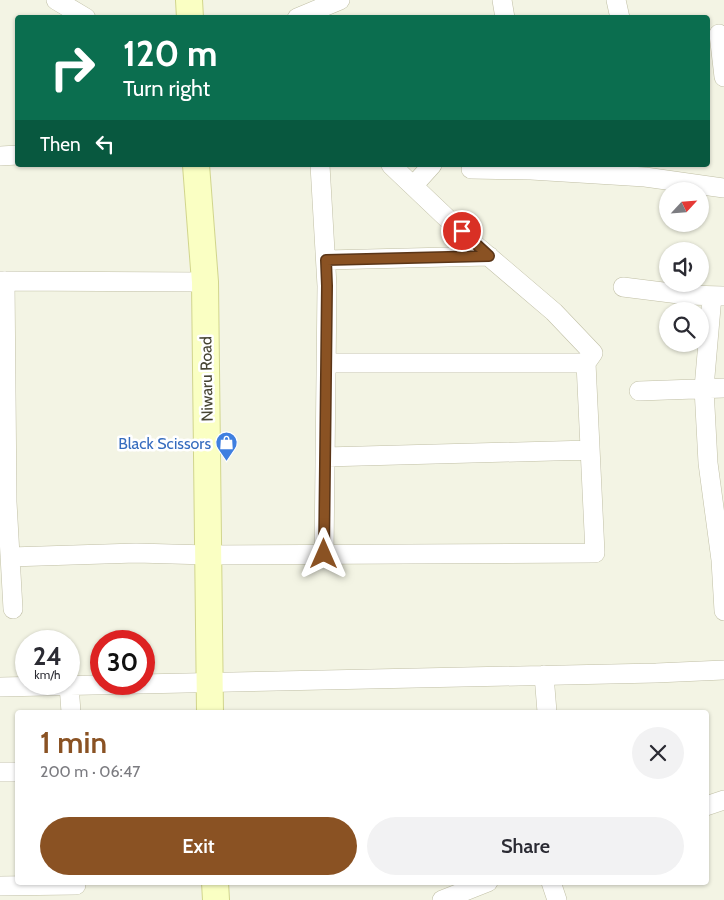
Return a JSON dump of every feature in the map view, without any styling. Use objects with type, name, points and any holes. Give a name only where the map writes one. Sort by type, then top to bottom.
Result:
[{"type":"street","points":[[56,0],[81,15]]},
{"type":"street","points":[[190,0],[190,15]]},
{"type":"street","points":[[304,15],[340,0]]},
{"type":"street","points":[[502,0],[504,15]]},
{"type":"street","points":[[616,0],[619,15]]},
{"type":"street","points":[[717,34],[724,77]]},
{"type":"street","points":[[0,156],[15,155]]},
{"type":"street","name":"Niwaru Road","points":[[196,167],[205,282],[210,710]]},
{"type":"street","points":[[320,167],[327,286],[324,554]]},
{"type":"street","points":[[10,557],[126,553],[595,553],[586,363],[593,353],[554,312],[489,256],[392,167]]},
{"type":"street","points":[[413,186],[430,167]]},
{"type":"street","points":[[471,169],[530,168],[644,171],[724,188]]},
{"type":"street","points":[[326,260],[489,256]]},
{"type":"street","points":[[13,609],[4,502],[3,281],[205,282]]},
{"type":"street","points":[[623,287],[718,296],[704,388],[708,463],[723,560],[724,611]]},
{"type":"street","points":[[326,363],[586,363]]},
{"type":"street","points":[[638,392],[724,388]]},
{"type":"street","points":[[324,457],[590,450]]},
{"type":"street","points":[[80,686],[724,670]]},
{"type":"street","points":[[544,675],[547,710]]},
{"type":"street","points":[[0,687],[15,687]]},
{"type":"street","points":[[70,695],[71,710]]},
{"type":"street","points":[[0,772],[15,772]]},
{"type":"street","points":[[709,805],[724,800]]},
{"type":"street","points":[[215,885],[216,900]]},
{"type":"street","points":[[442,900],[480,885]]},
{"type":"street","points":[[552,885],[557,900]]},
{"type":"street","points":[[0,886],[76,889]]},
{"type":"place","name":"Black Scissors","points":[[227,462]]},
{"type":"route","points":[[324,554],[326,260],[489,256],[462,231]]}]
